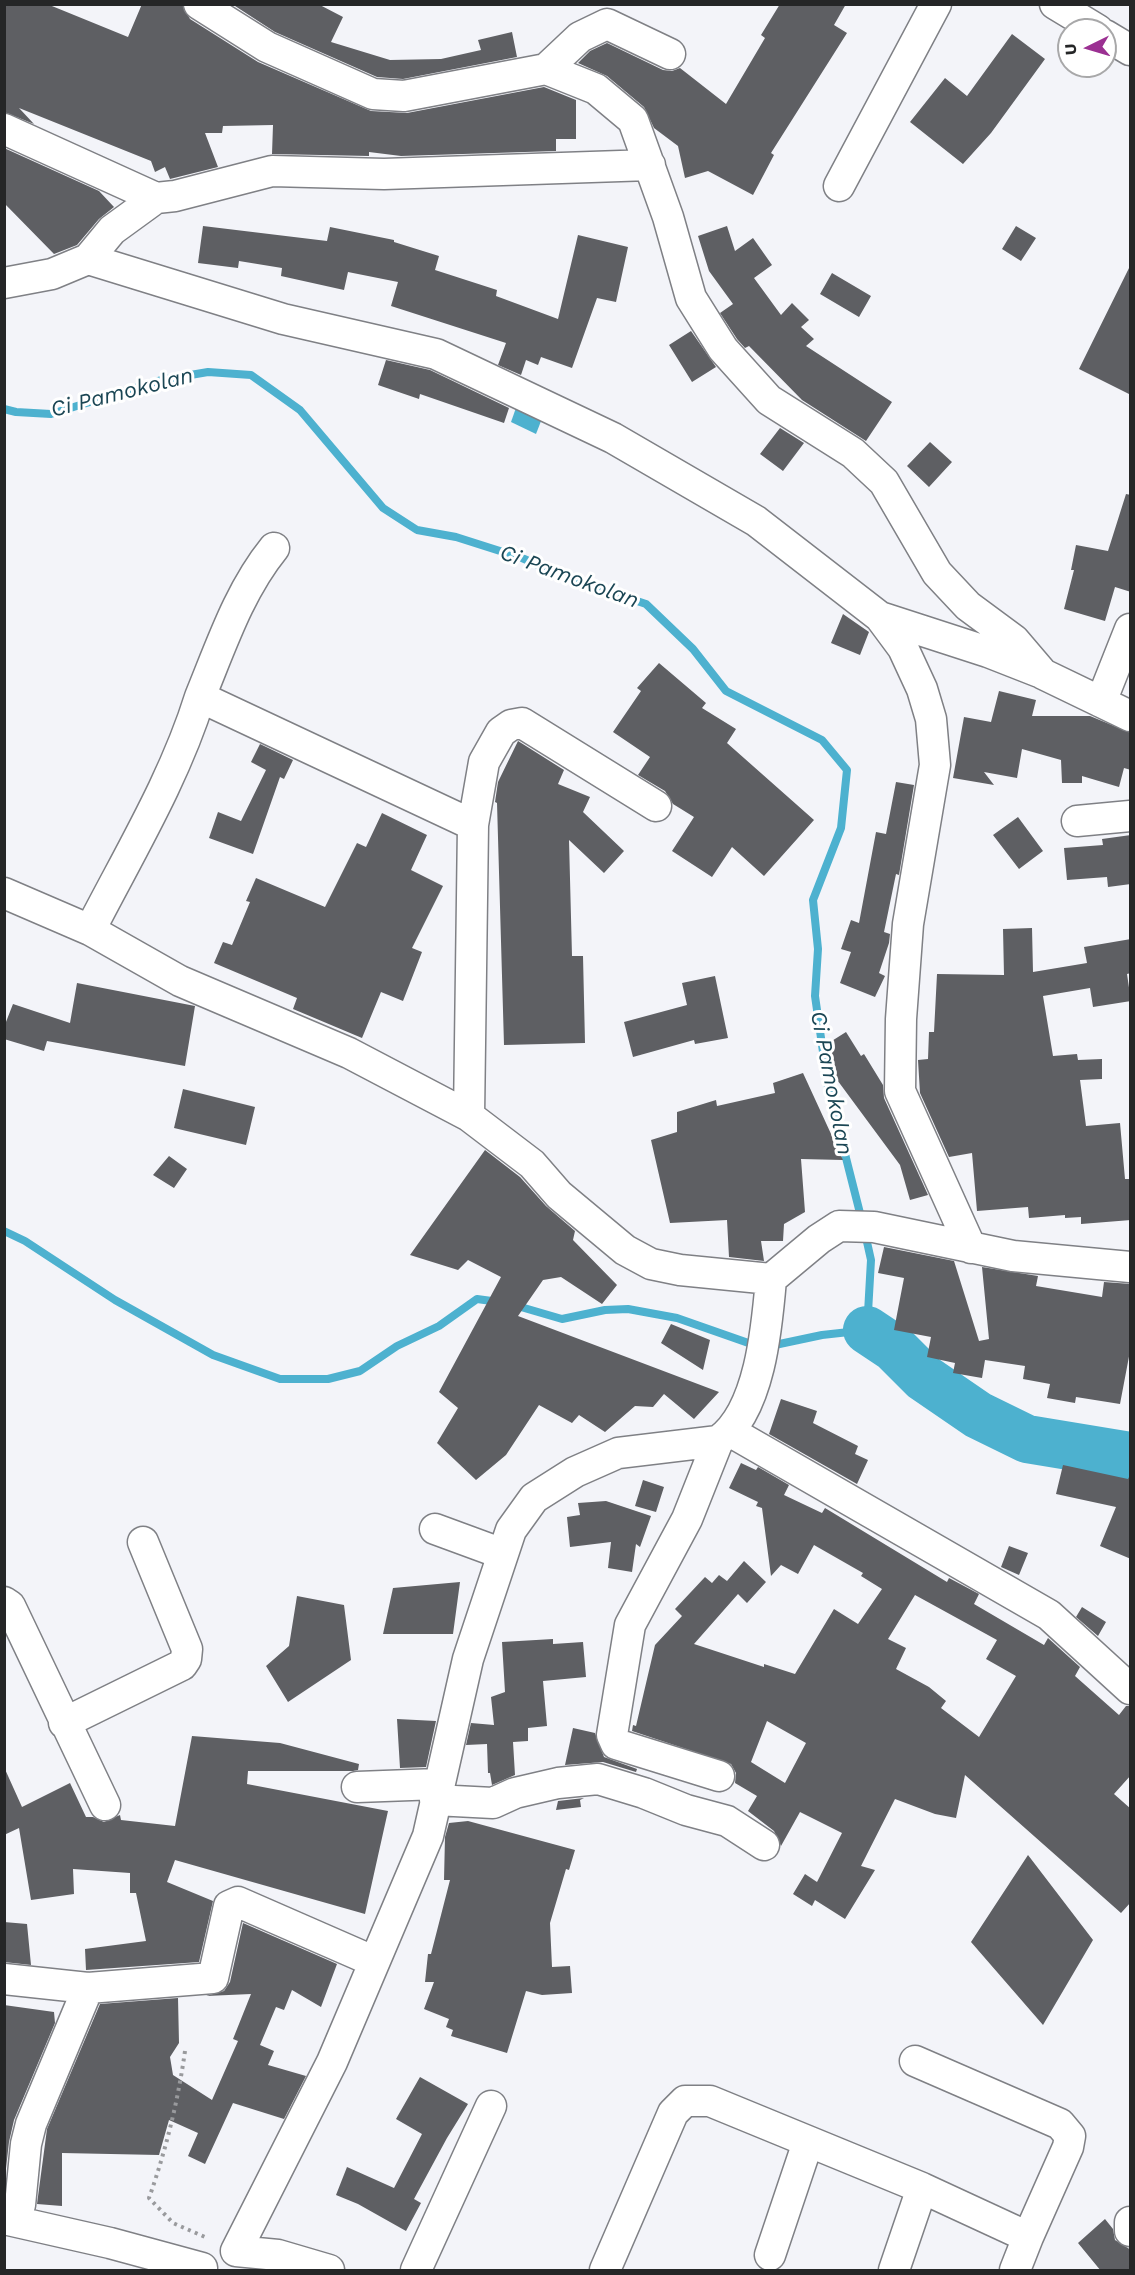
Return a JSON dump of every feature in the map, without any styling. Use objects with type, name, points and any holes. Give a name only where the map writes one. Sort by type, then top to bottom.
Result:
[{"type":"street","points":[[199,4],[267,47],[374,93],[404,96],[546,69],[580,37],[607,24],[670,54]]},
{"type":"street","points":[[839,186],[936,4]]},
{"type":"street","points":[[1055,4],[1078,18]]},
{"type":"street","points":[[1117,41],[1131,50]]},
{"type":"street","points":[[546,69],[596,89],[633,120],[650,165],[691,298],[723,349],[769,400],[853,453],[884,482],[938,573],[968,606],[1014,640],[1043,674]]},
{"type":"street","points":[[4,129],[156,198]]},
{"type":"street","points":[[4,283],[52,274],[88,259],[112,230],[156,198],[175,196],[272,171],[384,174],[650,165]]},
{"type":"street","points":[[88,259],[283,319],[436,354],[476,372],[613,438],[756,520],[880,617],[903,648],[922,689],[931,720],[935,765],[908,924],[901,1019],[900,1091],[971,1248]]},
{"type":"street","points":[[90,930],[170,773],[240,601],[261,563],[274,548]]},
{"type":"street","points":[[880,617],[988,652],[1043,674],[1131,716]]},
{"type":"street","points":[[1101,702],[1131,629]]},
{"type":"street","points":[[200,697],[473,825]]},
{"type":"street","points":[[469,1116],[473,825],[484,762],[501,732],[511,725],[522,723],[656,806]]},
{"type":"street","points":[[1077,821],[1131,816]]},
{"type":"street","points":[[4,893],[90,930],[180,981],[349,1053],[469,1116],[532,1164],[560,1195],[625,1250],[651,1264],[680,1270],[771,1279]]},
{"type":"street","points":[[719,1776],[616,1744],[612,1735],[630,1625],[687,1519],[725,1437],[744,1409],[761,1352],[771,1279],[819,1239],[839,1226],[874,1227],[1013,1256],[1131,1267]]},
{"type":"street","points":[[236,2251],[332,2062],[428,1836],[468,1659],[511,1530],[534,1498],[575,1472],[618,1453],[725,1437],[1049,1615],[1131,1689]]},
{"type":"street","points":[[435,1528],[503,1554]]},
{"type":"street","points":[[64,1723],[182,1665],[186,1659],[187,1649],[143,1542]]},
{"type":"street","points":[[4,1602],[10,1606],[64,1723],[105,1804]]},
{"type":"street","points":[[357,1787],[437,1792],[493,1803],[515,1793],[558,1783],[598,1779],[644,1793],[686,1810],[727,1821],[765,1845]]},
{"type":"street","points":[[4,1979],[88,1988],[213,1978],[229,1906],[238,1902],[373,1961]]},
{"type":"street","points":[[88,1988],[31,2124],[12,2212],[19,2220],[110,2242],[201,2269],[236,2251],[278,2255],[329,2271]]},
{"type":"street","points":[[915,2061],[1060,2124],[1070,2136],[1068,2147],[1015,2271]]},
{"type":"street","points":[[605,2271],[673,2113],[685,2101],[710,2101],[922,2188],[1029,2237]]},
{"type":"street","points":[[416,2271],[491,2106]]},
{"type":"street","points":[[770,2254],[808,2142]]},
{"type":"street","points":[[894,2271],[922,2188]]},
{"type":"street","points":[[1131,2222],[1131,2231]]},
{"type":"path","points":[[185,2051],[180,2091],[162,2162],[148,2198],[173,2223],[236,2251]]},
{"type":"water","points":[[517,405],[543,416],[536,434],[511,422]]},
{"type":"building","points":[[4,4],[47,4],[128,37],[142,4],[182,4],[190,19],[258,62],[371,111],[407,113],[544,87],[576,100],[576,139],[556,139],[556,151],[401,156],[369,152],[369,156],[272,154],[273,125],[223,126],[222,133],[205,133],[218,167],[170,179],[165,167],[155,172],[151,161],[19,108],[34,124],[4,112]]},
{"type":"building","points":[[232,4],[318,4],[343,17],[331,42],[390,60],[441,59],[481,50],[478,40],[512,32],[517,57],[403,79],[377,77],[275,32]]},
{"type":"building","points":[[780,4],[846,4],[834,25],[847,33],[771,153],[774,155],[753,195],[708,171],[685,178],[678,146],[654,128],[644,107],[607,76],[578,63],[590,51],[607,43],[663,70],[672,71],[680,68],[726,104],[765,38],[761,35]]},
{"type":"building","points":[[1012,34],[1045,59],[991,133],[963,164],[910,122],[945,78],[967,96]]},
{"type":"building","points":[[4,148],[99,191],[114,207],[99,219],[77,245],[54,254],[4,203]]},
{"type":"building","points":[[203,226],[327,241],[330,227],[394,240],[394,242],[439,256],[435,270],[497,290],[496,296],[558,319],[578,235],[628,247],[616,302],[597,298],[572,368],[541,357],[538,365],[526,360],[521,375],[498,365],[506,343],[391,306],[398,282],[348,272],[344,290],[281,276],[282,268],[239,261],[238,268],[198,263]]},
{"type":"building","points":[[727,226],[735,251],[753,238],[772,265],[754,278],[781,315],[792,303],[809,320],[801,327],[814,339],[806,346],[892,402],[866,441],[802,400],[749,346],[745,348],[720,313],[733,304],[709,271],[698,236]]},
{"type":"building","points":[[1016,226],[1036,238],[1021,261],[1002,249]]},
{"type":"building","points":[[1131,264],[1131,395],[1079,369]]},
{"type":"building","points":[[832,273],[871,296],[859,317],[820,294]]},
{"type":"building","points":[[691,331],[716,367],[692,382],[669,345]]},
{"type":"building","points":[[386,360],[430,370],[509,408],[504,423],[420,394],[419,399],[378,385]]},
{"type":"building","points":[[780,428],[804,443],[783,471],[760,454]]},
{"type":"building","points":[[930,442],[952,462],[929,487],[907,466]]},
{"type":"building","points":[[1126,494],[1131,495],[1131,592],[1115,587],[1105,621],[1064,609],[1074,570],[1071,570],[1076,545],[1108,551]]},
{"type":"building","points":[[843,614],[869,632],[860,655],[831,643]]},
{"type":"building","points":[[659,663],[706,703],[702,708],[736,729],[727,743],[814,820],[764,876],[732,847],[712,877],[672,851],[694,817],[673,804],[665,791],[638,775],[650,757],[613,732],[641,691],[637,688]]},
{"type":"building","points":[[999,691],[1036,700],[1032,716],[1090,716],[1131,733],[1131,770],[1124,768],[1119,787],[1082,776],[1082,783],[1062,783],[1061,760],[1022,749],[1017,778],[984,772],[994,785],[953,778],[964,717],[991,722]]},
{"type":"building","points":[[518,741],[564,770],[558,784],[590,797],[583,812],[624,851],[604,873],[569,840],[572,956],[583,956],[585,1043],[504,1045],[497,803],[495,802],[498,782]]},
{"type":"building","points":[[260,744],[293,760],[284,779],[280,777],[253,854],[209,838],[218,812],[241,821],[266,770],[251,762]]},
{"type":"building","points":[[896,782],[914,785],[899,875],[896,874],[884,932],[890,934],[879,973],[885,976],[875,997],[840,983],[851,952],[841,949],[851,920],[859,923],[876,832],[886,834]]},
{"type":"building","points":[[382,813],[427,835],[411,870],[443,886],[412,948],[422,952],[403,1001],[381,992],[362,1038],[293,1009],[297,998],[214,963],[223,942],[232,945],[250,902],[246,901],[256,878],[325,907],[357,843],[366,847]]},
{"type":"building","points":[[1018,817],[1043,851],[1019,869],[993,835]]},
{"type":"building","points":[[1131,835],[1131,884],[1108,887],[1107,877],[1067,880],[1064,848],[1103,845],[1102,839]]},
{"type":"building","points":[[1032,928],[1033,972],[1087,963],[1084,947],[1131,939],[1131,973],[1127,974],[1131,1001],[1093,1007],[1090,988],[1043,996],[1053,1056],[1077,1054],[1078,1060],[1102,1059],[1102,1079],[1080,1080],[1086,1126],[1120,1123],[1125,1179],[1131,1179],[1131,1220],[1081,1224],[1081,1217],[1065,1218],[1065,1215],[1029,1218],[1028,1207],[977,1211],[972,1153],[949,1157],[920,1093],[918,1060],[928,1059],[929,1032],[934,1032],[937,974],[1004,975],[1003,929]]},
{"type":"building","points":[[715,976],[728,1038],[695,1044],[694,1040],[633,1057],[624,1022],[687,1005],[682,983]]},
{"type":"building","points":[[77,983],[195,1006],[185,1066],[47,1041],[44,1051],[4,1039],[4,1027],[13,1004],[70,1023]]},
{"type":"building","points":[[846,1032],[861,1056],[864,1054],[883,1085],[884,1098],[928,1195],[910,1200],[900,1165],[832,1073],[827,1044]]},
{"type":"building","points":[[803,1073],[843,1160],[801,1159],[805,1212],[784,1224],[783,1241],[761,1241],[764,1261],[729,1257],[727,1220],[670,1223],[651,1140],[677,1132],[677,1112],[716,1100],[717,1106],[775,1093],[773,1083]]},
{"type":"building","points":[[183,1089],[255,1107],[246,1145],[174,1128]]},
{"type":"building","points":[[485,1150],[520,1177],[546,1206],[575,1231],[573,1240],[617,1285],[602,1304],[561,1277],[543,1280],[518,1316],[719,1392],[694,1419],[664,1394],[653,1407],[635,1406],[605,1432],[579,1415],[572,1423],[539,1405],[506,1455],[476,1480],[437,1443],[458,1408],[439,1392],[501,1277],[468,1260],[458,1270],[410,1255]]},
{"type":"building","points":[[169,1156],[187,1169],[174,1188],[153,1175]]},
{"type":"building","points":[[884,1247],[954,1261],[979,1341],[989,1339],[982,1267],[1038,1276],[1036,1286],[1102,1297],[1104,1282],[1131,1284],[1131,1346],[1120,1404],[1076,1397],[1075,1403],[1047,1398],[1050,1384],[1023,1379],[1025,1366],[985,1360],[982,1378],[953,1373],[955,1363],[927,1357],[931,1337],[894,1330],[904,1278],[878,1273]]},
{"type":"building","points":[[671,1324],[710,1340],[703,1370],[661,1343]]},
{"type":"building","points":[[781,1399],[817,1411],[813,1423],[858,1446],[855,1454],[868,1460],[857,1484],[769,1434]]},
{"type":"building","points":[[741,1463],[756,1470],[758,1467],[789,1485],[784,1495],[822,1513],[825,1508],[947,1582],[949,1578],[979,1594],[974,1604],[1044,1645],[1048,1638],[1080,1667],[1075,1676],[1119,1715],[1126,1706],[1131,1706],[1131,1775],[1114,1794],[1131,1809],[1131,1902],[1121,1913],[965,1775],[956,1818],[935,1814],[895,1799],[861,1866],[875,1870],[845,1919],[815,1900],[812,1906],[793,1894],[805,1874],[817,1882],[842,1833],[800,1812],[781,1846],[774,1831],[748,1811],[757,1796],[735,1783],[736,1773],[731,1764],[632,1731],[633,1725],[636,1726],[655,1645],[682,1616],[675,1609],[705,1577],[712,1583],[719,1575],[727,1581],[744,1561],[766,1582],[747,1603],[738,1594],[694,1644],[764,1667],[764,1664],[795,1674],[834,1609],[858,1624],[882,1589],[861,1576],[863,1573],[814,1545],[798,1574],[781,1565],[771,1576],[762,1508],[756,1506],[758,1502],[729,1488]],"holes":[[[915,1595],[997,1640],[986,1659],[1016,1676],[979,1737],[941,1708],[946,1701],[929,1687],[896,1669],[906,1648],[888,1639]],[[767,1721],[806,1743],[785,1783],[751,1762]]]},
{"type":"building","points":[[1063,1465],[1128,1479],[1131,1473],[1131,1559],[1100,1546],[1116,1507],[1056,1494]]},
{"type":"building","points":[[643,1480],[664,1487],[656,1512],[635,1506]]},
{"type":"building","points":[[606,1501],[651,1516],[640,1547],[636,1544],[632,1572],[608,1568],[611,1542],[570,1547],[567,1517],[580,1515],[578,1503]]},
{"type":"building","points":[[1009,1546],[1028,1553],[1019,1575],[1001,1567]]},
{"type":"building","points":[[460,1582],[453,1634],[383,1634],[393,1588]]},
{"type":"building","points":[[297,1596],[344,1605],[351,1660],[288,1702],[266,1666],[289,1646]]},
{"type":"building","points":[[1082,1607],[1106,1622],[1098,1636],[1076,1617]]},
{"type":"building","points":[[553,1639],[553,1644],[583,1642],[586,1677],[543,1681],[547,1726],[528,1728],[528,1741],[513,1742],[515,1775],[492,1785],[490,1773],[488,1773],[487,1744],[466,1745],[471,1723],[494,1725],[491,1697],[505,1692],[502,1642]]},
{"type":"building","points":[[397,1719],[436,1721],[426,1767],[400,1768]]},
{"type":"building","points":[[573,1728],[595,1733],[604,1757],[637,1769],[636,1772],[603,1762],[565,1765]]},
{"type":"building","points":[[192,1736],[280,1743],[359,1764],[358,1770],[353,1771],[248,1771],[247,1784],[388,1811],[365,1914],[175,1860],[167,1882],[213,1901],[199,1962],[86,1970],[85,1949],[146,1941],[136,1893],[130,1893],[130,1873],[73,1869],[74,1894],[31,1900],[19,1828],[4,1835],[4,1767],[22,1807],[70,1783],[86,1817],[93,1817],[104,1822],[120,1815],[121,1820],[175,1826]]},
{"type":"building","points":[[584,1798],[580,1800],[581,1807],[556,1810],[558,1801]]},
{"type":"building","points":[[468,1821],[575,1850],[569,1870],[566,1869],[550,1923],[552,1967],[570,1966],[572,1993],[542,1995],[526,1991],[507,2053],[451,2036],[453,2030],[446,2027],[449,2019],[424,2009],[434,1982],[425,1982],[428,1954],[431,1954],[450,1880],[444,1880],[445,1837],[449,1823]]},
{"type":"building","points":[[1028,1855],[1093,1940],[1043,2025],[971,1942]]},
{"type":"building","points":[[4,1922],[27,1924],[31,1965],[4,1962]]},
{"type":"building","points":[[243,1923],[337,1964],[321,2007],[292,1990],[284,2010],[276,2007],[260,2045],[274,2051],[268,2065],[306,2076],[284,2119],[233,2103],[205,2164],[188,2156],[198,2133],[169,2120],[159,2155],[62,2153],[62,2206],[37,2204],[47,2129],[100,2004],[178,1998],[179,2043],[170,2057],[173,2075],[212,2100],[238,2041],[233,2039],[251,1994],[206,1996],[224,1991],[230,1982]]},
{"type":"building","points":[[4,2005],[54,2012],[55,2023],[14,2120],[4,2186]]},
{"type":"building","points":[[420,2077],[468,2104],[414,2199],[421,2203],[406,2231],[358,2204],[336,2195],[347,2167],[394,2188],[422,2134],[396,2119]]},
{"type":"building","points":[[1105,2219],[1113,2229],[1115,2240],[1131,2250],[1131,2271],[1101,2271],[1078,2243]]},
{"type":"waterway","name":"Ci Pamokolan","points":[[4,409],[51,414],[161,380],[208,372],[251,375],[300,410],[383,508],[417,530],[456,537],[522,558],[565,577],[646,604],[693,649],[726,691],[822,740],[847,770],[841,828],[813,900],[818,949],[815,996],[828,1087],[862,1221]]},
{"type":"waterway","points":[[4,1231],[25,1241],[115,1300],[213,1355],[280,1379],[328,1379],[360,1371],[397,1346],[439,1326],[477,1299],[499,1302]]},
{"type":"waterway","name":"Ci Pamokolan","points":[[770,1346],[822,1335],[867,1330],[871,1260],[865,1233]]},
{"type":"waterway","points":[[514,1305],[562,1319],[605,1310],[628,1309],[677,1318],[757,1346]]},
{"type":"waterway","name":"Ci Pamokolan","points":[[867,1330],[894,1348],[924,1378],[978,1415],[1027,1439],[1130,1456]]}]
